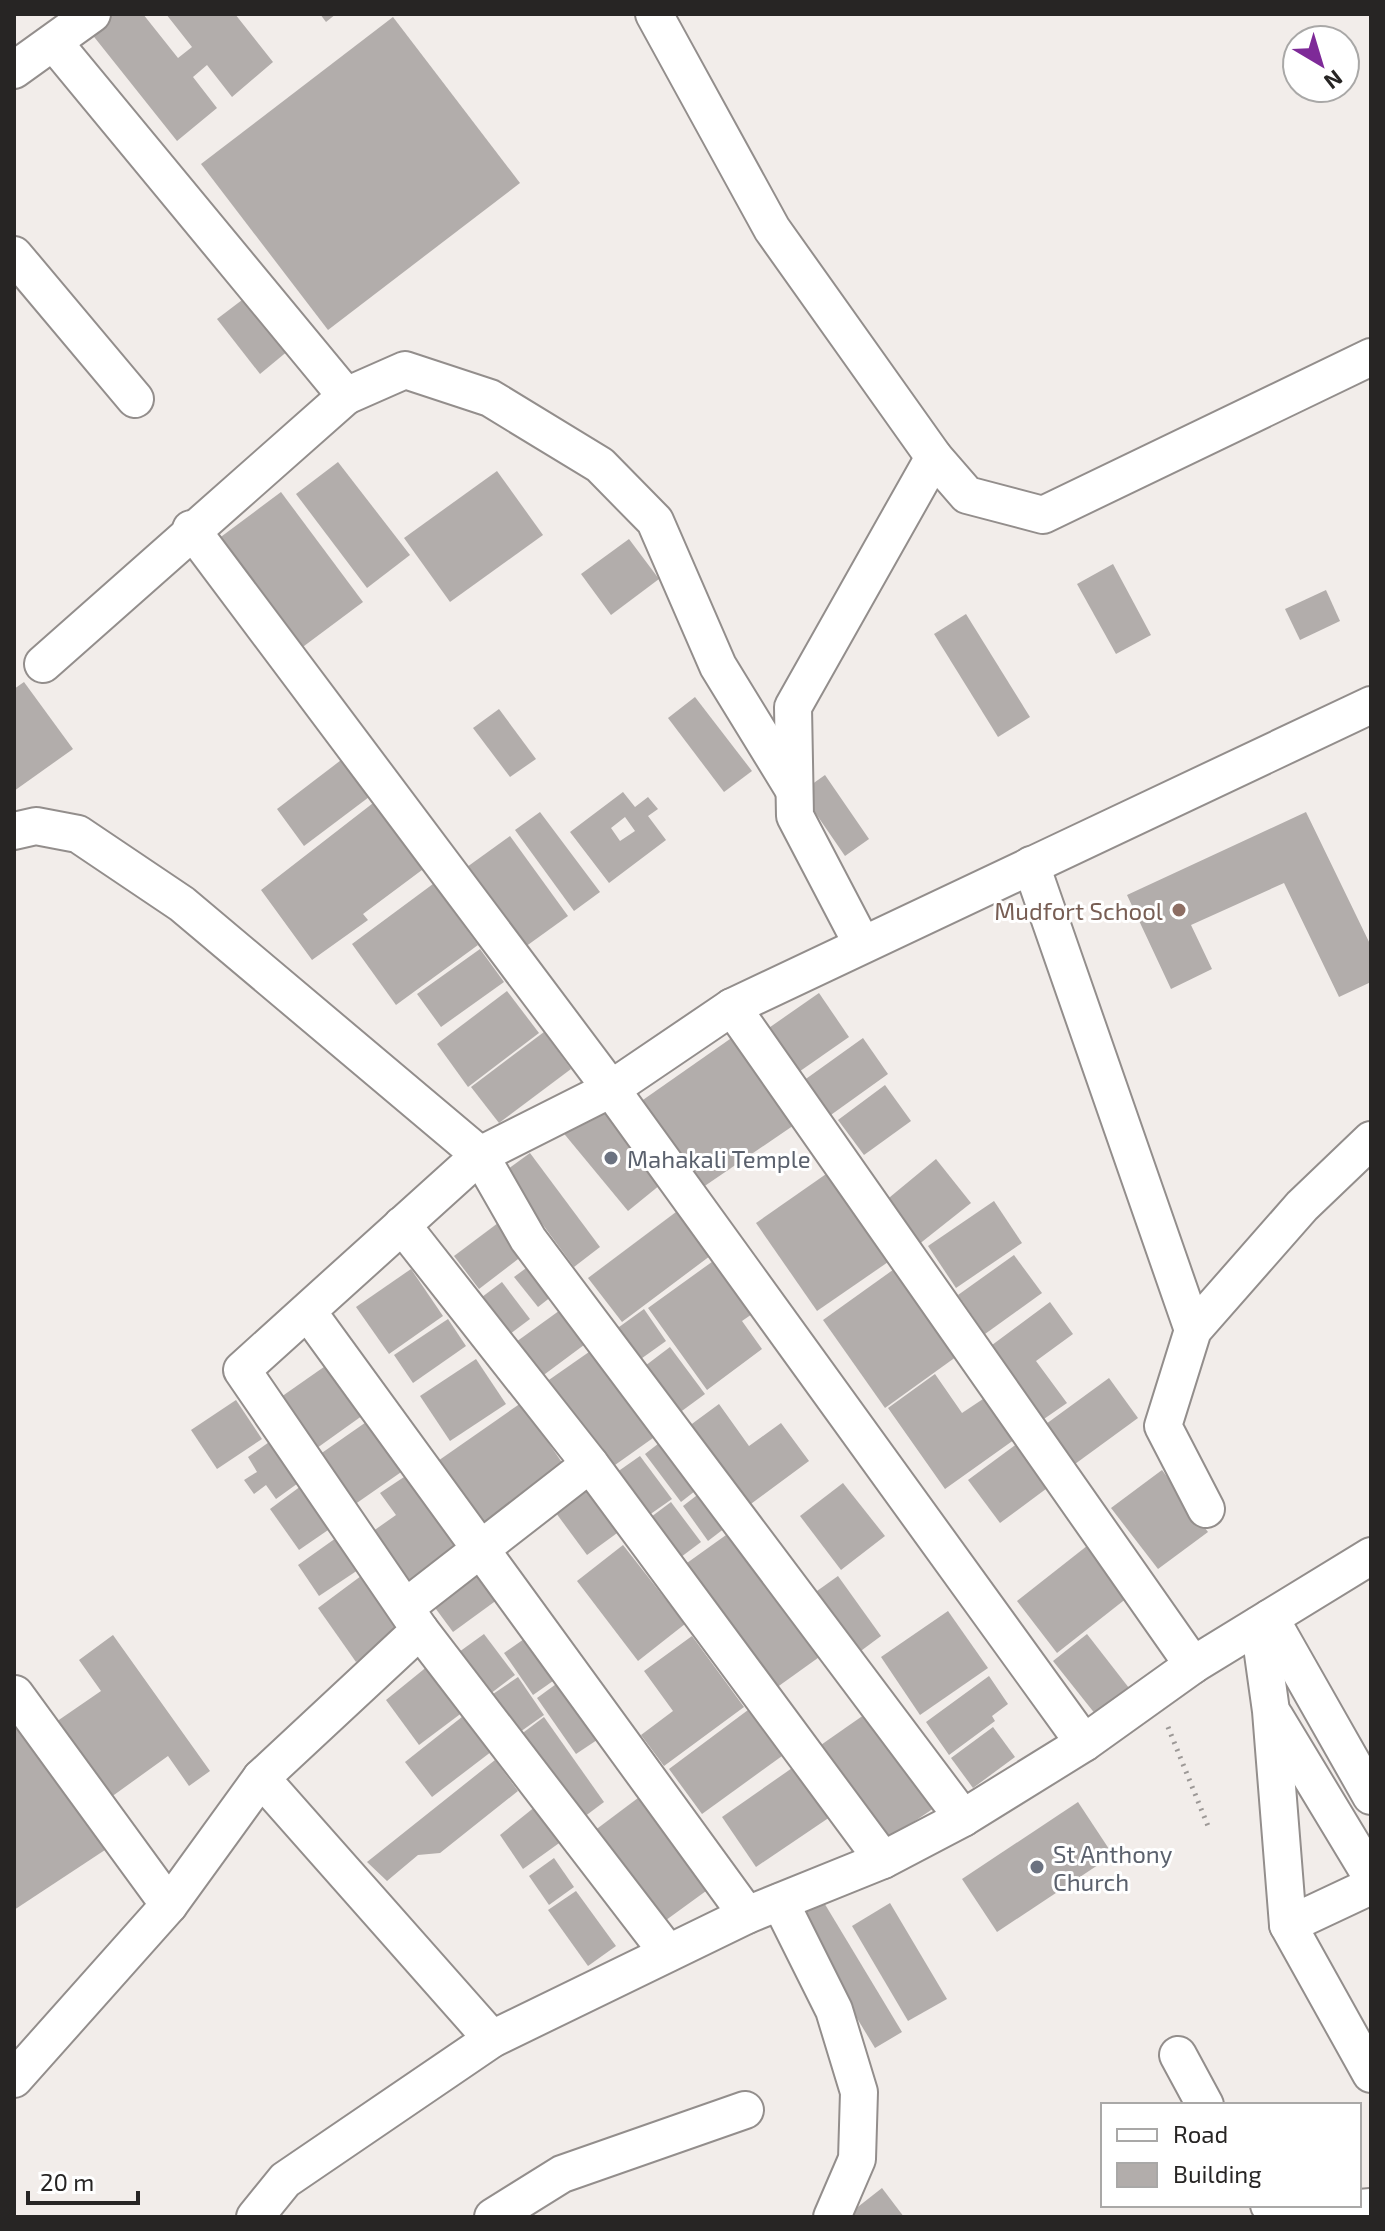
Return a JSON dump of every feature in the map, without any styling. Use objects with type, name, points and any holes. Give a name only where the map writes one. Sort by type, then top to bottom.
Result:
[{"type":"street","points":[[14,70],[55,44],[92,14]]},
{"type":"street","points":[[654,14],[772,229],[934,457],[967,495],[1043,515],[1371,357]]},
{"type":"street","points":[[55,44],[346,396]]},
{"type":"street","points":[[14,255],[135,399]]},
{"type":"street","points":[[43,664],[191,529],[346,396],[405,370],[490,398],[600,465],[655,521],[718,666],[794,790]]},
{"type":"street","points":[[862,944],[795,816],[793,707],[934,457]]},
{"type":"street","points":[[191,529],[611,1089],[1084,1743]]},
{"type":"street","points":[[668,1953],[413,1619],[242,1370],[480,1155],[611,1089],[732,1007],[1371,705]]},
{"type":"street","points":[[14,831],[36,826],[78,834],[182,904],[480,1155],[528,1239],[963,1818]]},
{"type":"street","points":[[1031,865],[1193,1330]]},
{"type":"street","points":[[732,1007],[1193,1665]]},
{"type":"street","points":[[1206,1509],[1163,1426],[1193,1330],[1302,1206],[1371,1140]]},
{"type":"street","points":[[402,1225],[590,1464],[883,1860]]},
{"type":"street","points":[[308,1312],[747,1915]]},
{"type":"street","points":[[14,2079],[169,1905],[261,1778],[482,1551],[590,1464]]},
{"type":"street","points":[[255,2217],[285,2180],[492,2039],[747,1915],[883,1860],[963,1818],[1084,1743],[1193,1665],[1371,1556]]},
{"type":"street","points":[[1265,1622],[1288,1925],[1371,2074]]},
{"type":"street","points":[[1265,1622],[1371,1796]]},
{"type":"street","points":[[15,1694],[169,1905]]},
{"type":"street","points":[[1271,1711],[1371,1876]]},
{"type":"street","points":[[261,1778],[492,2039]]},
{"type":"street","points":[[1288,1925],[1371,1886]]},
{"type":"street","points":[[780,1902],[834,2010],[859,2092],[857,2159],[832,2217]]},
{"type":"street","points":[[1178,2055],[1204,2103]]},
{"type":"street","points":[[493,2217],[562,2174],[745,2110]]},
{"type":"street","points":[[1274,2207],[1292,2214],[1371,2207]]},
{"type":"path","points":[[1155,1693],[1208,1826]]},
{"type":"building","points":[[114,14],[143,14],[178,58],[192,47],[166,14],[235,14],[273,62],[232,97],[207,65],[193,77],[217,108],[177,141],[91,33]]},
{"type":"building","points":[[320,14],[336,14],[326,22]]},
{"type":"building","points":[[393,17],[520,183],[328,330],[201,164]]},
{"type":"building","points":[[246,297],[289,350],[260,374],[217,319]]},
{"type":"building","points":[[338,462],[410,555],[367,588],[296,494]]},
{"type":"building","points":[[497,471],[543,535],[450,602],[404,538]]},
{"type":"building","points":[[281,492],[363,602],[296,652],[214,542]]},
{"type":"building","points":[[629,539],[659,579],[611,615],[581,574]]},
{"type":"building","points":[[1113,564],[1151,635],[1116,654],[1077,584]]},
{"type":"building","points":[[1326,590],[1340,621],[1300,640],[1285,609]]},
{"type":"building","points":[[966,614],[1030,717],[998,737],[934,634]]},
{"type":"building","points":[[24,682],[73,749],[14,791],[14,689]]},
{"type":"building","points":[[695,697],[752,771],[724,792],[668,718]]},
{"type":"building","points":[[499,709],[536,759],[510,777],[473,728]]},
{"type":"building","points":[[349,754],[377,791],[304,846],[277,809]]},
{"type":"building","points":[[825,775],[869,839],[845,856],[801,792]]},
{"type":"building","points":[[623,792],[635,807],[648,797],[658,809],[648,816],[666,840],[609,883],[570,832]],"holes":[[[625,817],[635,831],[620,841],[611,828]]]},
{"type":"building","points":[[377,800],[426,867],[363,914],[368,920],[312,960],[261,890]]},
{"type":"building","points":[[540,812],[600,892],[574,911],[515,830]]},
{"type":"building","name":"Mudfort School","points":[[1306,812],[1371,946],[1371,982],[1339,997],[1284,883],[1191,925],[1212,969],[1171,989],[1127,895]]},
{"type":"building","points":[[510,836],[568,916],[525,947],[467,867]]},
{"type":"building","points":[[433,884],[478,945],[396,1005],[352,944]]},
{"type":"building","points":[[480,949],[504,982],[441,1027],[417,994]]},
{"type":"building","points":[[507,991],[539,1033],[468,1087],[437,1044]]},
{"type":"building","points":[[819,993],[849,1037],[793,1076],[763,1032]]},
{"type":"building","points":[[544,1032],[571,1069],[499,1123],[471,1087]]},
{"type":"building","points":[[740,1032],[800,1121],[693,1194],[630,1109]]},
{"type":"building","points":[[863,1038],[888,1074],[828,1117],[803,1081]]},
{"type":"building","points":[[885,1085],[911,1121],[864,1155],[838,1120]]},
{"type":"building","name":"Mahakali Temple","points":[[598,1104],[660,1185],[628,1211],[561,1130]]},
{"type":"building","points":[[530,1153],[600,1247],[574,1267],[504,1172]]},
{"type":"building","points":[[936,1159],[971,1203],[918,1245],[884,1202]]},
{"type":"building","points":[[829,1172],[891,1260],[817,1311],[756,1223]]},
{"type":"building","points":[[994,1201],[1022,1243],[956,1288],[928,1246]]},
{"type":"building","points":[[676,1212],[710,1256],[622,1322],[588,1278]]},
{"type":"building","points":[[502,1220],[526,1253],[479,1289],[454,1256]]},
{"type":"building","points":[[1014,1255],[1042,1293],[985,1334],[958,1295]]},
{"type":"building","points":[[716,1259],[755,1312],[742,1321],[762,1349],[707,1390],[648,1308]]},
{"type":"building","points":[[533,1263],[556,1293],[538,1307],[514,1277]]},
{"type":"building","points":[[897,1267],[960,1354],[885,1408],[823,1320]]},
{"type":"building","points":[[411,1269],[443,1316],[389,1354],[356,1307]]},
{"type":"building","points":[[502,1282],[530,1319],[506,1337],[478,1300]]},
{"type":"building","points":[[1050,1302],[1073,1334],[1036,1361],[1067,1403],[1041,1421],[988,1348]]},
{"type":"building","points":[[563,1308],[588,1342],[541,1377],[516,1342]]},
{"type":"building","points":[[644,1309],[666,1341],[631,1366],[608,1335]]},
{"type":"building","points":[[448,1319],[466,1346],[413,1383],[394,1355]]},
{"type":"building","points":[[599,1345],[660,1433],[608,1470],[546,1382]]},
{"type":"building","points":[[670,1347],[705,1394],[675,1416],[641,1369]]},
{"type":"building","points":[[476,1359],[506,1404],[450,1441],[420,1396]]},
{"type":"building","points":[[331,1362],[366,1413],[317,1448],[281,1397]]},
{"type":"building","points":[[935,1374],[962,1413],[989,1395],[1018,1437],[945,1489],[888,1408]]},
{"type":"building","points":[[1109,1378],[1138,1418],[1075,1464],[1046,1424]]},
{"type":"building","points":[[236,1400],[262,1439],[217,1469],[191,1430]]},
{"type":"building","points":[[521,1403],[570,1474],[484,1533],[435,1463]]},
{"type":"building","points":[[719,1404],[749,1446],[781,1423],[809,1461],[744,1509],[685,1429]]},
{"type":"building","points":[[372,1418],[407,1468],[351,1507],[316,1457]]},
{"type":"building","points":[[672,1433],[709,1480],[681,1502],[645,1454]]},
{"type":"building","points":[[1026,1437],[1058,1480],[1000,1523],[968,1480]]},
{"type":"building","points":[[272,1440],[301,1481],[276,1499],[266,1485],[254,1494],[244,1480],[257,1472],[248,1457]]},
{"type":"building","points":[[640,1456],[672,1499],[642,1520],[610,1477]]},
{"type":"building","points":[[1162,1470],[1208,1532],[1158,1569],[1111,1508]]},
{"type":"building","points":[[413,1471],[468,1549],[409,1590],[369,1534],[396,1515],[380,1493]]},
{"type":"building","points":[[843,1483],[885,1536],[841,1570],[800,1516]]},
{"type":"building","points":[[301,1486],[331,1528],[299,1550],[270,1509]]},
{"type":"building","points":[[594,1486],[624,1528],[587,1555],[556,1513]]},
{"type":"building","points":[[709,1486],[734,1521],[708,1541],[683,1506]]},
{"type":"building","points":[[671,1502],[701,1542],[677,1560],[647,1520]]},
{"type":"building","points":[[740,1525],[829,1650],[769,1693],[680,1568]]},
{"type":"building","points":[[336,1538],[358,1570],[319,1596],[298,1565]]},
{"type":"building","points":[[1092,1542],[1132,1594],[1057,1653],[1017,1601]]},
{"type":"building","points":[[623,1545],[685,1624],[638,1661],[577,1581]]},
{"type":"building","points":[[481,1569],[501,1597],[453,1632],[433,1605]]},
{"type":"building","points":[[365,1573],[404,1627],[356,1662],[318,1608]]},
{"type":"building","points":[[838,1576],[881,1636],[854,1656],[810,1596]]},
{"type":"building","points":[[948,1611],[988,1668],[920,1715],[881,1657]]},
{"type":"building","points":[[534,1632],[563,1674],[533,1695],[504,1653]]},
{"type":"building","points":[[484,1634],[515,1675],[490,1694],[459,1652]]},
{"type":"building","points":[[1087,1634],[1129,1688],[1096,1715],[1053,1661]]},
{"type":"building","points":[[113,1635],[210,1771],[189,1786],[168,1756],[107,1800],[53,1724],[101,1691],[79,1660]]},
{"type":"building","points":[[692,1636],[744,1707],[664,1766],[641,1735],[673,1711],[644,1671]]},
{"type":"building","points":[[434,1661],[467,1709],[419,1745],[386,1700]]},
{"type":"building","points":[[989,1676],[1008,1704],[992,1716],[995,1721],[949,1755],[926,1722]]},
{"type":"building","points":[[518,1677],[544,1715],[520,1732],[493,1694]]},
{"type":"building","points":[[563,1679],[603,1736],[576,1754],[537,1698]]},
{"type":"building","points":[[14,1707],[108,1848],[14,1910]]},
{"type":"building","points":[[472,1709],[500,1745],[432,1797],[405,1762]]},
{"type":"building","points":[[748,1710],[782,1756],[702,1814],[669,1769]]},
{"type":"building","points":[[871,1710],[937,1806],[884,1842],[818,1747]]},
{"type":"building","points":[[544,1717],[604,1802],[580,1820],[520,1735]]},
{"type":"building","points":[[993,1727],[1015,1757],[973,1788],[951,1758]]},
{"type":"building","points":[[495,1760],[518,1791],[440,1853],[418,1855],[387,1881],[367,1862]]},
{"type":"building","points":[[795,1766],[830,1817],[756,1867],[722,1817]]},
{"type":"building","points":[[638,1798],[706,1891],[662,1923],[594,1831]]},
{"type":"building","name":"St Anthony Church","points":[[1078,1802],[1113,1855],[997,1932],[962,1879]]},
{"type":"building","points":[[536,1806],[562,1841],[523,1869],[500,1835]]},
{"type":"building","points":[[554,1858],[574,1887],[549,1905],[529,1876]]},
{"type":"building","points":[[576,1891],[616,1946],[588,1966],[548,1910]]},
{"type":"building","points":[[823,1901],[902,2032],[875,2048],[796,1917]]},
{"type":"building","points":[[890,1903],[947,1999],[908,2021],[852,1926]]},
{"type":"building","points":[[882,2188],[904,2217],[845,2217]]},
{"type":"place","name":"Mudfort School","points":[[1179,910]]},
{"type":"place","name":"Mahakali Temple","points":[[611,1158]]},
{"type":"place","name":"St Anthony Church","points":[[1037,1867]]}]
